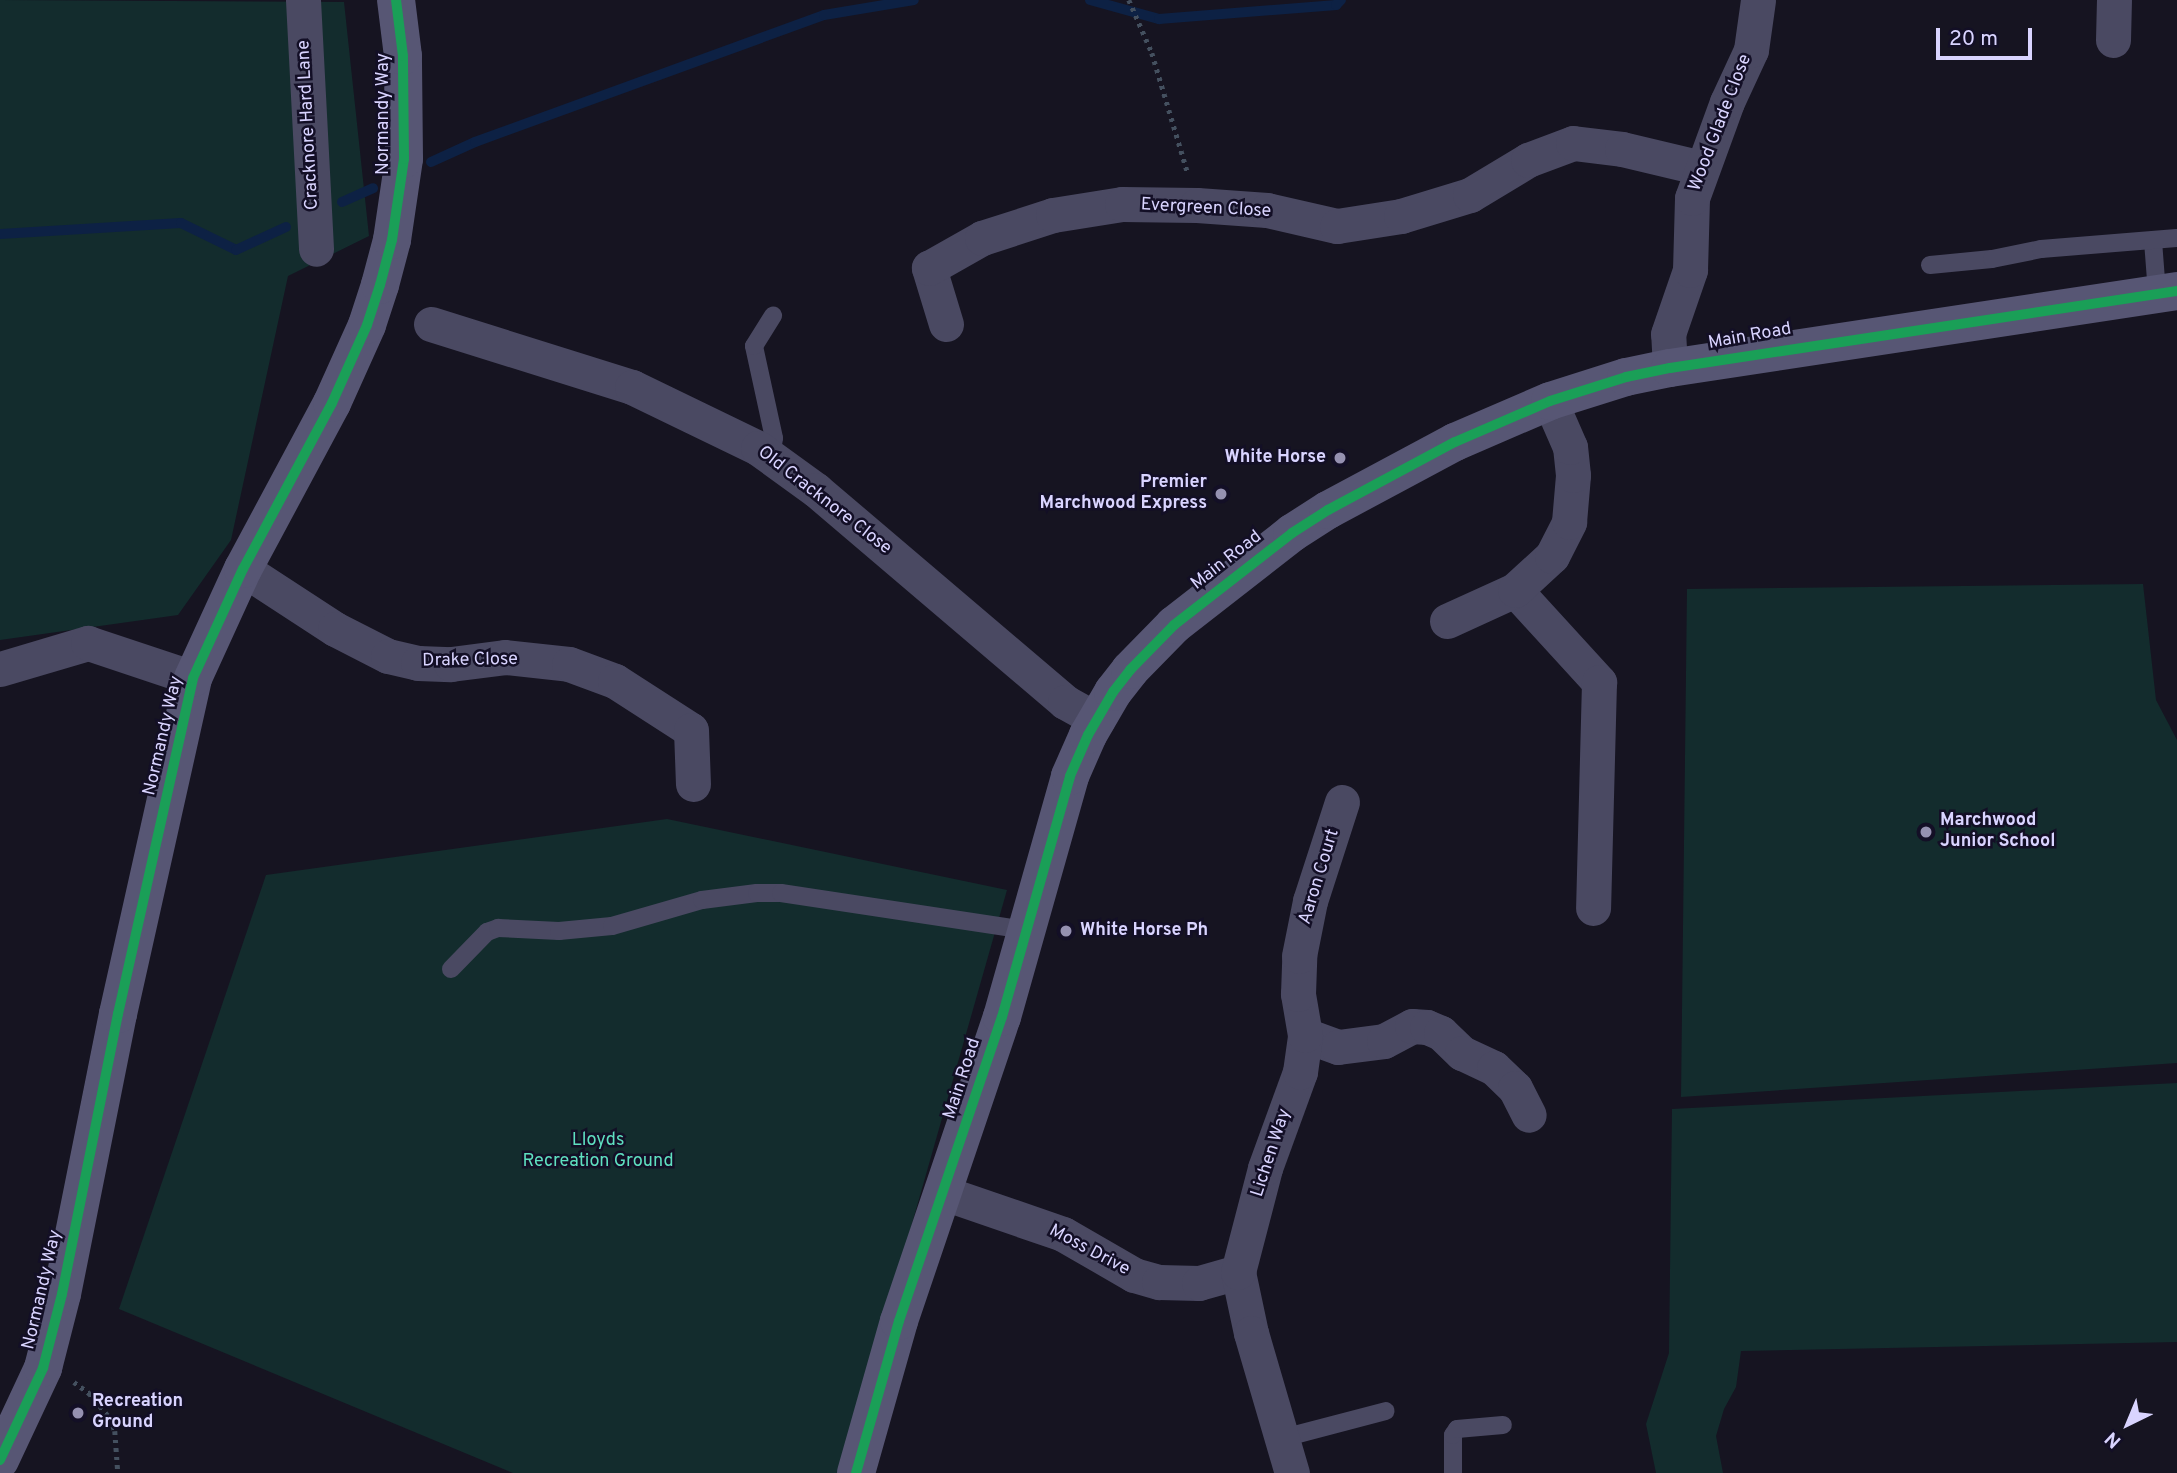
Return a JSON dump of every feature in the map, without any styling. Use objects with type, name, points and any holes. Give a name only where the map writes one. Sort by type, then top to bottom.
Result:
[{"type":"street","name":"Cracknore Hard Lane","points":[[303,0],[316,249]]},
{"type":"street","name":"Normandy Way","points":[[0,1460],[43,1368],[62,1294],[118,1014],[193,678],[243,569],[332,403],[367,325],[383,274],[398,209],[404,159],[403,56],[396,0]]},
{"type":"street","name":"Wood Glade Close","points":[[1670,368],[1668,334],[1690,270],[1692,198],[1751,50],[1758,0]]},
{"type":"street","points":[[2113,40],[2114,0]]},
{"type":"street","name":"Evergreen Close","points":[[946,324],[929,268],[982,238],[1053,215],[1122,204],[1197,205],[1267,210],[1337,226],[1401,216],[1470,195],[1528,160],[1573,143],[1622,149],[1702,168]]},
{"type":"street","name":"Main Road","points":[[856,1473],[875,1399],[978,1093],[1070,776],[1097,720],[1130,670],[1174,625],[1292,533],[1408,465],[1550,401],[1626,377],[1670,368],[2167,292]]},
{"type":"street","name":"Old Cracknore Close","points":[[431,324],[632,387],[690,413],[771,457],[816,490],[1065,702],[1097,720]]},
{"type":"street","points":[[1447,621],[1515,590],[1552,556],[1569,522],[1573,475],[1570,447],[1550,401]]},
{"type":"street","name":"Drake Close","points":[[243,569],[335,629],[388,656],[440,664],[505,657],[569,664],[615,681],[691,730],[693,784]]},
{"type":"street","points":[[1515,590],[1599,682],[1593,908]]},
{"type":"street","points":[[0,669],[88,643],[193,678]]},
{"type":"street","name":"Aaron Court","points":[[1305,1035],[1298,995],[1299,956],[1310,901],[1342,802]]},
{"type":"street","points":[[1305,1035],[1338,1047],[1384,1041],[1412,1026],[1427,1027],[1441,1033],[1462,1053],[1494,1068],[1515,1088],[1529,1115]]},
{"type":"street","name":"Lichen Way","points":[[1238,1272],[1265,1168],[1300,1072],[1305,1035]]},
{"type":"street","name":"Moss Drive","points":[[943,1193],[1063,1234],[1133,1275],[1159,1282],[1199,1283],[1238,1272]]},
{"type":"street","points":[[1238,1272],[1251,1333],[1292,1473]]},
{"type":"lane","points":[[1930,265],[1992,259],[2041,249],[2177,238]]},
{"type":"lane","points":[[2152,241],[2167,292]]},
{"type":"lane","points":[[771,457],[774,438],[754,346],[772,315]]},
{"type":"lane","points":[[451,969],[487,932],[498,928],[559,931],[612,926],[702,901],[757,892],[781,893],[1027,930]]},
{"type":"lane","points":[[1283,1438],[1386,1411]]},
{"type":"lane","points":[[1453,1473],[1453,1435],[1457,1429],[1463,1426],[1503,1425]]},
{"type":"path","points":[[1129,0],[1152,53],[1197,205]]},
{"type":"path","points":[[43,1368],[76,1384],[110,1418],[115,1431],[118,1473]]},
{"type":"green space","points":[[0,0],[344,2],[369,236],[288,276],[231,540],[178,615],[0,640]]},
{"type":"green space","name":"Marchwood Junior School","points":[[2143,584],[2156,700],[2177,740],[2177,1063],[1681,1097],[1687,589]]},
{"type":"green space","name":"Lloyds Recreation Ground","points":[[667,819],[1007,890],[841,1473],[513,1473],[119,1309],[266,875]]},
{"type":"green space","points":[[2177,1083],[2177,1342],[1741,1351],[1736,1387],[1724,1409],[1716,1436],[1723,1473],[1656,1473],[1646,1424],[1669,1353],[1672,1109]]},
{"type":"waterway","points":[[431,162],[475,142],[824,15],[914,0]]},
{"type":"waterway","points":[[1090,0],[1159,19],[1336,5],[1341,0]]},
{"type":"waterway","points":[[342,202],[373,188]]},
{"type":"waterway","points":[[0,234],[181,223],[236,250],[286,227]]},
{"type":"cycle path","points":[[0,1460],[43,1368],[62,1294],[118,1014],[193,678],[243,569],[332,403],[367,325],[380,285],[392,240],[404,159],[403,56],[396,0]]},
{"type":"cycle path","points":[[856,1473],[899,1321],[1002,1017],[1070,776],[1088,735],[1113,692],[1130,670],[1174,625],[1292,533],[1328,510],[1455,442],[1550,401],[1626,377],[1670,368],[2177,291]]},
{"type":"place","name":"White Horse","points":[[1340,458]]},
{"type":"place","name":"Premier Marchwood Express","points":[[1221,494]]},
{"type":"place","name":"Marchwood Junior School","points":[[1926,832]]},
{"type":"place","name":"White Horse Ph","points":[[1066,931]]},
{"type":"place","name":"Recreation Ground","points":[[78,1413]]}]
